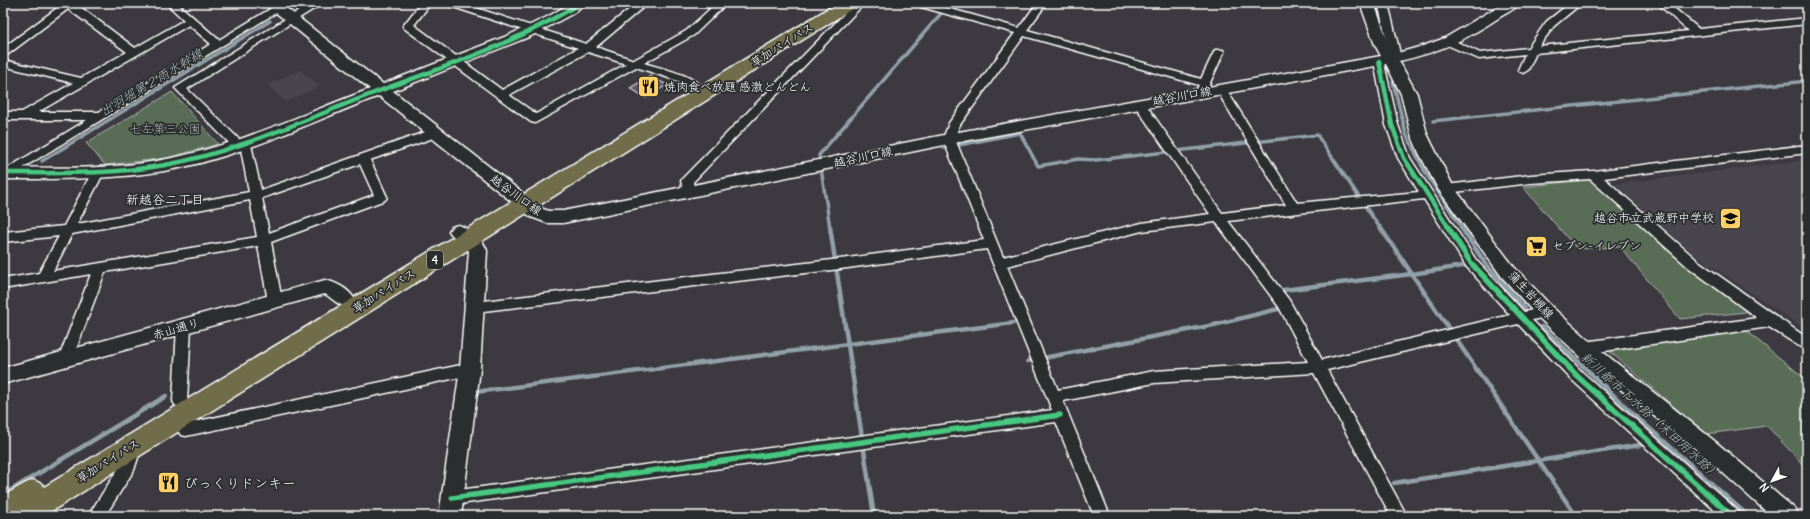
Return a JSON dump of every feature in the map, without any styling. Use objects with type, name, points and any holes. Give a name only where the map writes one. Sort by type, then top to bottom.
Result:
[{"type":"highway","name":"草加バイパス","points":[[520,200],[696,87],[843,4]]},
{"type":"highway","name":"草加バイパス","points":[[3,510],[178,410],[843,4]]},
{"type":"highway","name":"草加バイパス","points":[[20,516],[134,445],[178,410],[346,300],[463,235]]},
{"type":"main road","points":[[5,174],[97,174],[124,172],[187,161],[242,145],[532,30],[580,3]]},
{"type":"main road","name":"蒲生岩槻線","points":[[1367,3],[1382,45],[1409,94],[1427,153],[1446,188],[1508,272],[1545,312],[1584,348],[1710,449],[1787,516]]},
{"type":"main road","name":"越谷川口線","points":[[279,5],[292,19],[537,213],[547,217],[563,218],[948,139],[1140,104],[1203,88],[1221,89],[1389,59],[1449,42],[1513,3]]},
{"type":"main road","points":[[451,507],[470,369],[478,251],[477,247],[463,235]]},
{"type":"main road","name":"赤山通り","points":[[3,376],[325,287],[332,288],[346,300]]},
{"type":"street","points":[[3,53],[69,3],[134,52]]},
{"type":"street","points":[[171,3],[218,44]]},
{"type":"street","points":[[275,301],[256,195],[242,145],[180,88],[318,3]]},
{"type":"street","points":[[426,3],[408,26],[535,119],[690,33],[718,7],[704,3]]},
{"type":"street","points":[[451,3],[685,80],[696,87]]},
{"type":"street","points":[[478,12],[490,3]]},
{"type":"street","points":[[502,94],[587,48],[642,3]]},
{"type":"street","points":[[918,3],[1021,32],[1203,88],[1219,52]]},
{"type":"street","points":[[1042,3],[953,126],[948,139],[1102,516]]},
{"type":"street","points":[[1383,3],[1389,59],[1392,125],[1404,158],[1426,195],[1471,263],[1520,317],[1578,376],[1732,516]]},
{"type":"street","points":[[1523,70],[1532,49],[1544,30],[1577,3]]},
{"type":"street","points":[[1662,3],[1696,32]]},
{"type":"street","points":[[689,192],[687,181],[855,8],[843,4]]},
{"type":"street","points":[[5,174],[279,5]]},
{"type":"street","points":[[24,116],[190,20]]},
{"type":"street","points":[[1449,42],[1479,56],[1532,49],[1807,21]]},
{"type":"street","points":[[3,62],[82,82]]},
{"type":"street","points":[[1221,89],[1294,208]]},
{"type":"street","points":[[1140,104],[1219,217],[1284,304],[1316,366],[1399,516]]},
{"type":"street","points":[[3,116],[101,116]]},
{"type":"street","points":[[3,237],[68,230],[256,195],[272,191],[435,133]]},
{"type":"street","points":[[1446,188],[1531,179],[1593,175],[1807,149]]},
{"type":"street","points":[[3,284],[264,240],[381,197],[363,158]]},
{"type":"street","points":[[43,278],[97,174]]},
{"type":"street","points":[[1593,175],[1693,264],[1771,321],[1807,345]]},
{"type":"street","points":[[998,263],[1142,227],[1294,208],[1426,195]]},
{"type":"street","points":[[475,307],[840,264],[991,244]]},
{"type":"street","points":[[65,360],[100,268]]},
{"type":"street","points":[[1053,397],[1154,378],[1316,366],[1545,312]]},
{"type":"street","points":[[1584,348],[1771,321]]},
{"type":"street","points":[[184,327],[178,410],[186,430],[470,369]]},
{"type":"street","points":[[451,507],[1060,415]]},
{"type":"street","points":[[96,516],[129,465],[134,445]]},
{"type":"shaded area","points":[[300,70],[320,86],[286,102],[267,85]]},
{"type":"shaded area","name":"越谷市立武蔵野中学校","points":[[1807,160],[1807,330],[1691,252],[1615,184]]},
{"type":"green space","name":"七左第三公園","points":[[172,92],[218,144],[167,158],[105,165],[86,143]]},
{"type":"green space","points":[[1592,179],[1741,303],[1746,312],[1680,319],[1620,247],[1577,249],[1523,187]]},
{"type":"green space","points":[[1745,330],[1807,380],[1807,469],[1767,426],[1706,434],[1609,351]]},
{"type":"building","name":"焼肉食べ放題 感激どんどん","points":[[650,76],[667,85],[646,98],[630,88]]},
{"type":"waterway","points":[[830,228],[819,155],[950,3]]},
{"type":"waterway","name":"出羽堀第２雨水幹線","points":[[42,161],[270,21]]},
{"type":"waterway","points":[[1433,121],[1807,81]]},
{"type":"waterway","name":"新川都市下水路（末田用水路）","points":[[1393,82],[1406,134],[1425,172],[1462,228]]},
{"type":"waterway","points":[[944,148],[1020,133],[1038,166],[1079,159],[1096,160],[1317,135],[1380,228]]},
{"type":"waterway","points":[[830,227],[848,344]]},
{"type":"waterway","points":[[1380,227],[1412,274]]},
{"type":"waterway","name":"新川都市下水路（末田用水路）","points":[[1461,227],[1485,263],[1524,308]]},
{"type":"waterway","points":[[1412,274],[1469,265]]},
{"type":"waterway","points":[[1283,290],[1412,274]]},
{"type":"waterway","points":[[1412,274],[1539,461]]},
{"type":"waterway","points":[[1028,361],[1214,325],[1278,309]]},
{"type":"waterway","points":[[848,344],[1013,323]]},
{"type":"waterway","name":"新川都市下水路（末田用水路）","points":[[1542,327],[1633,414],[1748,516]]},
{"type":"waterway","points":[[475,392],[848,344]]},
{"type":"waterway","points":[[848,344],[874,516]]},
{"type":"waterway","points":[[3,495],[166,396]]},
{"type":"waterway","points":[[1539,461],[1647,444]]},
{"type":"waterway","points":[[1394,483],[1539,461]]},
{"type":"waterway","points":[[1539,461],[1576,516]]},
{"type":"cycle path","points":[[3,173],[74,173],[142,169],[189,160],[214,153],[264,137],[362,97],[498,45],[554,19],[580,3]]},
{"type":"cycle path","points":[[1379,61],[1392,125],[1404,158],[1471,263],[1520,317],[1577,376],[1732,516]]},
{"type":"cycle path","points":[[452,498],[1060,415]]},
{"type":"place","name":"焼肉食べ放題 感激どんどん","points":[[648,87]]},
{"type":"place","name":"越谷市立武蔵野中学校","points":[[1730,218]]},
{"type":"place","name":"セブン-イレブン","points":[[1537,246]]},
{"type":"place","name":"びっくりドンキー","points":[[169,483]]},
{"type":"district","name":"新越谷二丁目","points":[[165,199]]}]
